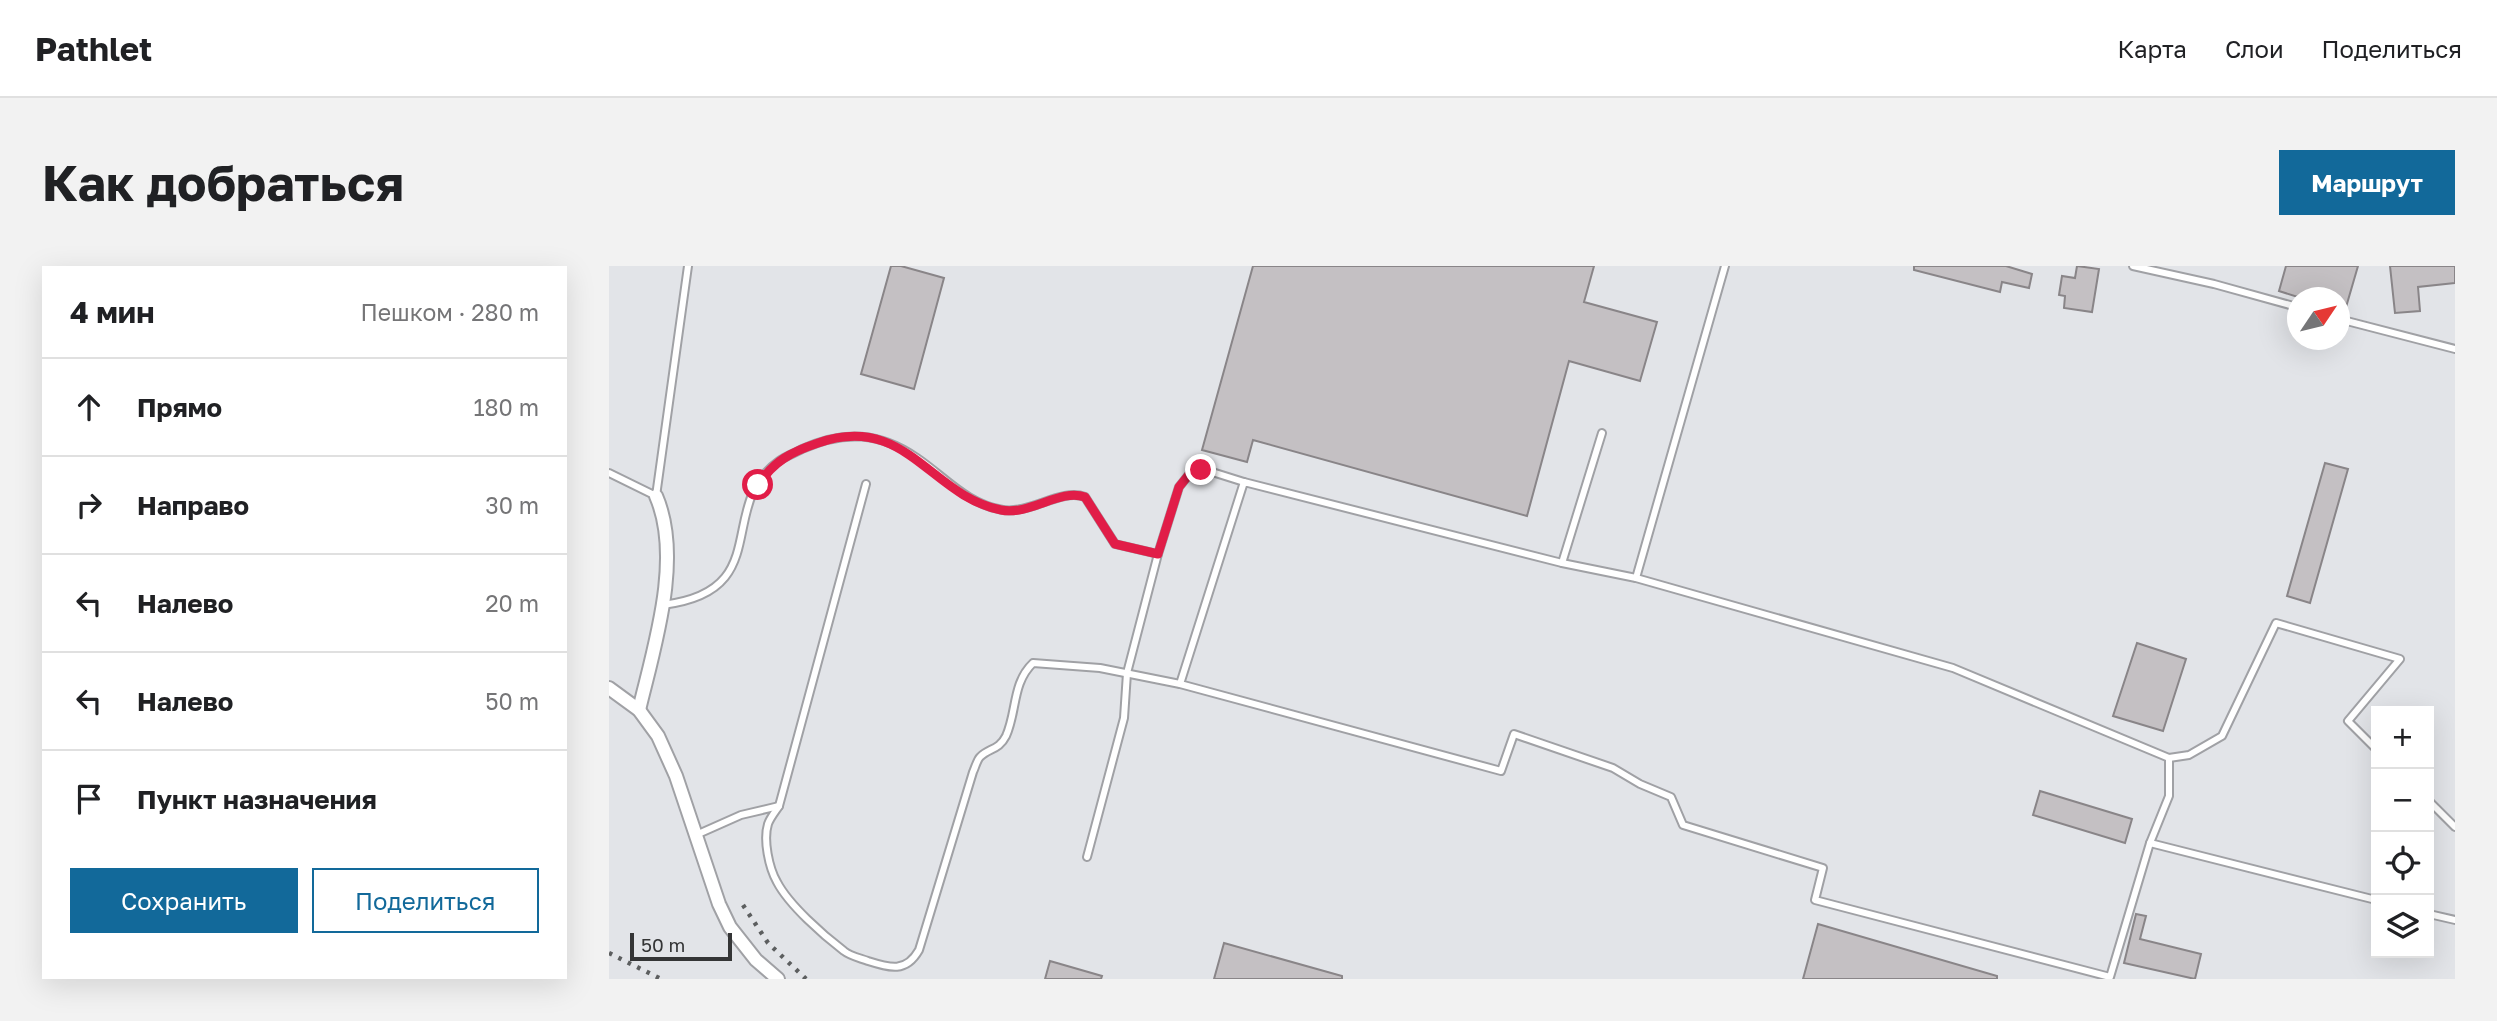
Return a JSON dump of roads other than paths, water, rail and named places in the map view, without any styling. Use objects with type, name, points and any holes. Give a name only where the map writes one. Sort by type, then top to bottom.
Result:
[{"type":"street","points":[[639,710],[663,605],[667,575],[662,510],[656,496]]},
{"type":"street","points":[[609,688],[639,710],[658,736],[668,755],[719,904],[730,928],[756,960],[778,979]]},
{"type":"lane","points":[[609,473],[656,496],[688,266]]},
{"type":"lane","points":[[1636,578],[1725,266]]},
{"type":"lane","points":[[2133,266],[2225,286],[2287,304]]},
{"type":"lane","points":[[2350,322],[2455,349]]},
{"type":"lane","points":[[1562,563],[1602,433]]},
{"type":"lane","points":[[663,605],[691,600],[722,582],[736,559],[751,500],[758,485],[778,461],[812,445],[849,435],[886,442],[916,457],[973,499],[1002,510],[1028,509],[1073,494],[1085,497],[1115,544],[1158,554]]},
{"type":"lane","points":[[1087,857],[1124,718],[1127,674],[1158,554],[1179,487],[1191,472],[1209,471],[1562,563],[1636,578],[1953,668],[2169,758],[2189,755],[2222,736],[2276,623],[2400,659],[2348,721],[2371,744]]},
{"type":"lane","points":[[1180,684],[1244,482]]},
{"type":"lane","points":[[866,484],[779,806],[768,821],[766,831],[771,867],[777,882],[801,912],[846,953],[887,967],[909,963],[919,950],[973,772],[980,757],[1002,743],[1008,732],[1019,684],[1025,670],[1033,663],[1100,668],[1180,684],[1501,771],[1514,734],[1613,768],[1640,784],[1671,797],[1683,825],[1823,868],[1815,900],[2110,978],[2150,843],[2169,796],[2169,758]]},
{"type":"lane","points":[[697,835],[741,815],[779,806]]},
{"type":"lane","points":[[2434,806],[2455,827]]},
{"type":"lane","points":[[2150,843],[2371,899]]},
{"type":"lane","points":[[2434,915],[2455,920]]},
{"type":"railway","points":[[743,905],[768,943],[806,979]]},
{"type":"railway","points":[[609,953],[661,979]]}]
